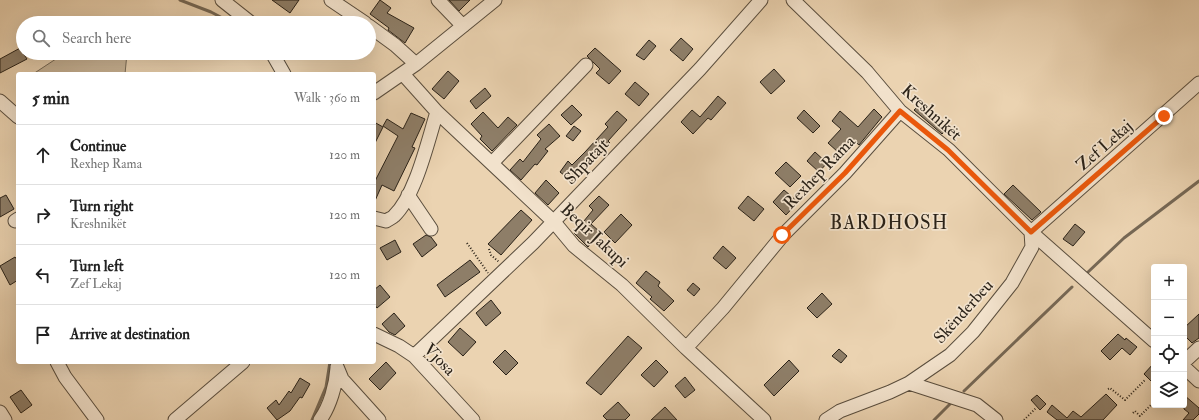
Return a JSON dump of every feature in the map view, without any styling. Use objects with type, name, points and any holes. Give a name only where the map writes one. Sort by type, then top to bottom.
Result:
[{"type":"street","points":[[222,0],[242,16]]},
{"type":"street","points":[[331,0],[355,16]]},
{"type":"street","points":[[438,0],[463,26]]},
{"type":"street","points":[[376,91],[403,74],[495,0]]},
{"type":"street","name":"Shpatajt","points":[[414,356],[494,282],[554,222],[705,63],[761,0]]},
{"type":"street","name":"Kreshnikët","points":[[793,0],[867,72],[900,111],[948,150],[1031,232],[1151,338]]},
{"type":"street","points":[[376,31],[395,45],[416,64]]},
{"type":"street","points":[[276,60],[283,72]]},
{"type":"street","points":[[492,163],[586,65]]},
{"type":"street","name":"Beqir Jakupi","points":[[403,74],[437,112],[554,222],[574,246],[622,285],[686,348],[764,420]]},
{"type":"street","name":"Zef Lekaj","points":[[1031,232],[1199,83]]},
{"type":"street","points":[[0,101],[16,115]]},
{"type":"street","name":"Rexhep Rama","points":[[686,348],[723,308],[782,235],[845,173],[900,111]]},
{"type":"street","points":[[376,218],[386,221],[393,217],[408,195],[423,159],[437,112]]},
{"type":"street","points":[[408,195],[431,229]]},
{"type":"street","name":"Skënderbeu","points":[[826,420],[840,411],[909,383],[950,355],[973,332],[1012,283],[1032,247],[1031,232]]},
{"type":"street","name":"Vjosa","points":[[376,335],[399,346],[414,356],[473,420]]},
{"type":"street","points":[[1187,359],[1199,348]]},
{"type":"street","points":[[58,364],[65,377],[97,420]]},
{"type":"street","points":[[175,420],[242,364]]},
{"type":"street","points":[[320,420],[330,400],[336,379],[337,365]]},
{"type":"street","points":[[337,365],[342,379],[379,420]]},
{"type":"street","points":[[1187,370],[1199,381]]},
{"type":"street","points":[[909,383],[977,405],[996,420]]},
{"type":"street","points":[[0,412],[5,420]]},
{"type":"path","points":[[467,243],[494,282]]},
{"type":"path","points":[[489,249],[491,255],[507,269]]},
{"type":"path","points":[[1108,389],[1110,388],[1125,400],[1145,380]]},
{"type":"path","points":[[1133,413],[1135,412],[1140,416],[1151,405]]},
{"type":"path","points":[[1024,420],[1036,408]]},
{"type":"shaded area","points":[[54,60],[126,60],[125,72],[36,72]]},
{"type":"building","points":[[272,0],[299,0],[290,13]]},
{"type":"building","points":[[380,0],[391,8],[387,13],[414,28],[405,43],[388,30],[389,28],[376,18],[376,16],[370,14]]},
{"type":"building","points":[[449,0],[470,0],[459,11]]},
{"type":"building","points":[[681,38],[693,49],[683,61],[670,50]]},
{"type":"building","points":[[649,40],[656,46],[644,60],[636,55]]},
{"type":"building","points":[[595,48],[621,71],[609,84],[596,73],[600,69],[587,56]]},
{"type":"building","points":[[16,50],[16,60],[25,60],[0,73],[0,59]]},
{"type":"building","points":[[774,69],[785,81],[771,94],[760,82]]},
{"type":"building","points":[[448,71],[459,81],[444,99],[432,89]]},
{"type":"building","points":[[635,82],[649,94],[639,106],[625,94]]},
{"type":"building","points":[[485,88],[491,96],[476,109],[470,101]]},
{"type":"building","points":[[718,96],[726,103],[711,120],[708,118],[693,134],[681,122],[692,110],[700,117]]},
{"type":"building","points":[[923,102],[949,127],[942,134],[914,110]]},
{"type":"building","points":[[572,105],[582,115],[571,125],[561,115]]},
{"type":"building","points":[[874,109],[882,117],[859,145],[851,138],[838,152],[828,143],[841,129],[832,121],[840,111],[858,127]]},
{"type":"building","points":[[804,110],[820,126],[813,133],[797,118]]},
{"type":"building","points":[[617,111],[627,120],[608,141],[610,143],[573,182],[560,172],[568,161],[572,165],[585,152],[608,127],[605,124]]},
{"type":"building","points":[[483,112],[498,128],[508,117],[517,125],[492,151],[480,139],[482,136],[471,124]]},
{"type":"building","points":[[411,113],[425,119],[412,147],[415,148],[394,191],[382,185],[376,198],[376,179],[398,136],[383,126],[387,119],[403,129]]},
{"type":"building","points":[[376,123],[383,127],[376,141]]},
{"type":"building","points":[[549,124],[560,136],[545,149],[548,151],[537,165],[535,164],[521,180],[510,170],[520,159],[523,162],[541,139],[537,135]]},
{"type":"building","points":[[574,126],[581,131],[573,141],[566,136]]},
{"type":"building","points":[[815,152],[827,163],[819,172],[807,161]]},
{"type":"building","points":[[786,162],[801,176],[790,187],[775,173]]},
{"type":"building","points":[[546,180],[559,193],[548,205],[535,193]]},
{"type":"building","points":[[1013,185],[1041,212],[1032,220],[1004,194]]},
{"type":"building","points":[[784,190],[798,202],[786,215],[773,202]]},
{"type":"building","points":[[6,195],[14,209],[0,217],[0,198]]},
{"type":"building","points":[[599,196],[609,205],[591,224],[600,232],[588,247],[574,233],[593,210],[589,206]]},
{"type":"building","points":[[748,196],[764,209],[754,221],[738,208]]},
{"type":"building","points":[[521,210],[532,220],[501,255],[488,244]]},
{"type":"building","points":[[621,214],[632,225],[615,243],[604,232]]},
{"type":"building","points":[[1075,224],[1085,232],[1073,246],[1063,239]]},
{"type":"building","points":[[426,235],[431,237],[437,245],[422,257],[413,244]]},
{"type":"building","points":[[395,240],[401,252],[387,260],[380,248]]},
{"type":"building","points":[[723,246],[736,258],[726,269],[713,258]]},
{"type":"building","points":[[15,257],[16,281],[10,285],[0,266]]},
{"type":"building","points":[[470,260],[480,272],[445,297],[437,285]]},
{"type":"building","points":[[646,271],[660,282],[658,286],[674,301],[664,311],[650,299],[652,297],[636,283]]},
{"type":"building","points":[[693,283],[700,289],[694,296],[687,290]]},
{"type":"building","points":[[380,285],[390,297],[377,308],[376,307],[376,288]]},
{"type":"building","points":[[822,293],[832,304],[817,318],[807,308]]},
{"type":"building","points":[[491,300],[501,313],[486,326],[476,313]]},
{"type":"building","points":[[394,313],[405,326],[395,335],[389,332],[382,324]]},
{"type":"building","points":[[1199,314],[1199,338],[1192,343],[1187,338],[1187,325]]},
{"type":"building","points":[[460,328],[476,342],[463,356],[448,342]]},
{"type":"building","points":[[1118,334],[1125,340],[1126,338],[1137,347],[1130,355],[1122,348],[1110,360],[1101,351]]},
{"type":"building","points":[[628,336],[642,348],[601,395],[586,383]]},
{"type":"building","points":[[839,349],[847,356],[841,363],[832,356]]},
{"type":"building","points":[[505,350],[518,363],[506,375],[493,362]]},
{"type":"building","points":[[656,360],[668,372],[654,387],[641,375]]},
{"type":"building","points":[[789,360],[799,371],[774,396],[764,385]]},
{"type":"building","points":[[386,362],[396,373],[380,390],[369,379]]},
{"type":"building","points":[[1151,366],[1151,381],[1144,374]]},
{"type":"building","points":[[685,377],[695,390],[685,398],[675,386]]},
{"type":"building","points":[[300,378],[310,384],[302,398],[300,397],[290,411],[277,420],[267,408],[276,400],[279,405],[289,391],[291,393]]},
{"type":"building","points":[[21,390],[32,405],[21,413],[10,397]]},
{"type":"building","points":[[1106,394],[1117,405],[1103,420],[1057,420],[1047,412],[1052,405],[1067,418],[1073,411],[1081,417]]},
{"type":"building","points":[[1037,395],[1046,404],[1040,410],[1031,400]]},
{"type":"building","points":[[1187,398],[1199,408],[1199,414],[1193,420],[1183,420],[1189,413],[1184,409],[1187,408]]},
{"type":"building","points":[[618,402],[630,415],[625,420],[607,420],[603,416]]},
{"type":"building","points":[[665,407],[677,420],[651,420]]},
{"type":"waterway","points":[[180,0],[219,16]]},
{"type":"waterway","points":[[1087,273],[1124,238],[1199,181]]},
{"type":"waterway","points":[[964,391],[1072,287]]},
{"type":"waterway","points":[[312,420],[326,387],[330,364]]},
{"type":"waterway","points":[[934,420],[951,403]]},
{"type":"district","name":"BARDHOSH","points":[[889,222]]},
{"type":"route","points":[[782,235],[845,173],[900,111],[948,150],[1031,232],[1164,116]]}]
